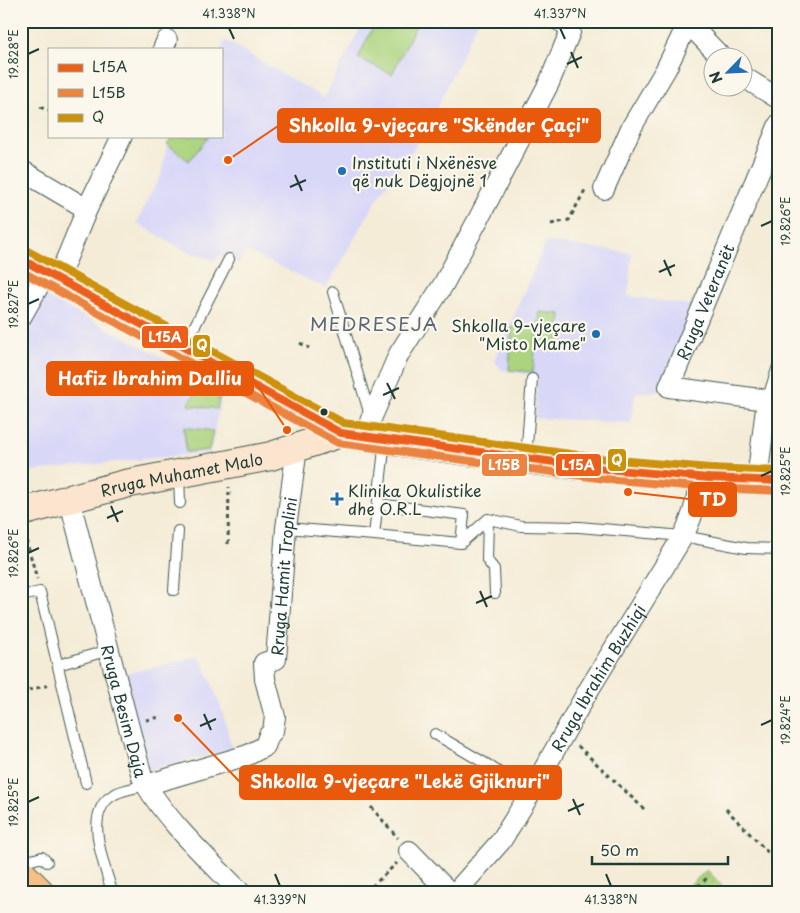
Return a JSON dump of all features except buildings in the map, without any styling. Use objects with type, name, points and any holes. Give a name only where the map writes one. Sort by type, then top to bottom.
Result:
[{"type":"main road","points":[[21,259],[184,347],[366,432],[526,459],[698,478],[768,481]]},
{"type":"main road","name":"Rruga Muhamet Malo","points":[[22,520],[69,498],[271,456],[366,432]]},
{"type":"main road","points":[[21,873],[40,892]]},
{"type":"street","points":[[604,189],[631,128],[666,69],[688,22],[713,48]]},
{"type":"street","points":[[366,432],[399,354],[442,285],[480,216],[549,83],[573,27]]},
{"type":"street","points":[[752,82],[779,99]]},
{"type":"street","name":"Rruga Veteranët","points":[[766,400],[669,387],[779,124]]},
{"type":"street","points":[[21,317],[52,276],[121,138]]},
{"type":"street","points":[[21,170],[87,209]]},
{"type":"street","points":[[766,400],[768,481]]},
{"type":"street","name":"Rruga Hamit Troplini","points":[[146,785],[248,755],[265,746],[269,735],[273,731],[275,717],[265,679],[264,663],[276,659],[286,528],[297,448]]},
{"type":"street","name":"Rruga Ibrahim Buzhiqi","points":[[456,892],[501,841],[530,794],[588,691],[683,536],[690,522],[697,497],[698,478]]},
{"type":"street","name":"Rruga Besim Daja","points":[[69,498],[139,769],[146,785],[170,818],[240,892]]},
{"type":"street","points":[[409,851],[449,892]]},
{"type":"lane","points":[[549,21],[573,27]]},
{"type":"lane","points":[[184,347],[229,259]]},
{"type":"lane","points":[[333,292],[366,432],[378,504],[374,535]]},
{"type":"lane","points":[[766,400],[779,363]]},
{"type":"lane","points":[[526,459],[532,379]]},
{"type":"lane","points":[[179,474],[180,503]]},
{"type":"lane","points":[[378,504],[464,515],[460,543]]},
{"type":"lane","points":[[286,528],[460,543],[488,519]]},
{"type":"lane","points":[[488,519],[521,526],[579,527],[683,536],[746,548],[779,549]]},
{"type":"lane","points":[[488,519],[487,560],[494,569],[494,593]]},
{"type":"lane","points":[[174,590],[178,531]]},
{"type":"lane","points":[[348,533],[348,544]]},
{"type":"lane","points":[[21,596],[40,592],[86,783]]},
{"type":"lane","points":[[58,664],[109,650]]},
{"type":"lane","points":[[434,734],[530,794]]},
{"type":"lane","points":[[112,892],[98,840],[96,827],[99,814],[104,803],[115,794],[146,785]]},
{"type":"lane","points":[[21,862],[42,857],[47,862]]},
{"type":"path","points":[[40,107],[48,111]]},
{"type":"path","points":[[551,224],[569,220],[585,189],[604,189]]},
{"type":"path","points":[[300,343],[309,348]]},
{"type":"path","points":[[228,482],[230,489],[228,544]]},
{"type":"path","points":[[22,520],[40,592]]},
{"type":"path","points":[[21,692],[32,690]]},
{"type":"path","points":[[152,719],[160,717]]},
{"type":"path","points":[[565,733],[644,809]]},
{"type":"path","points":[[366,892],[409,851],[371,807]]},
{"type":"path","points":[[726,808],[779,864]]},
{"type":"path","points":[[692,892],[708,877]]},
{"type":"shaded area","points":[[364,21],[478,21],[436,110],[413,150],[382,191],[326,288],[246,251],[239,264],[221,256],[216,260],[198,254],[193,255],[137,223],[161,175],[167,144],[172,138],[222,138],[221,48],[225,40],[324,98]]},
{"type":"shaded area","name":"Shkolla 9-vjeçare \"Misto Mame\"","points":[[546,242],[632,253],[628,296],[697,306],[659,391],[635,393],[631,423],[534,418],[538,376],[502,370],[494,361]]},
{"type":"shaded area","points":[[45,296],[223,389],[210,452],[23,472],[21,462],[21,339]]},
{"type":"shaded area","points":[[199,656],[223,713],[232,750],[144,771],[121,675]]},
{"type":"green space","points":[[376,21],[418,21],[392,74],[358,58]]},
{"type":"green space","points":[[172,138],[207,138],[189,161],[167,144]]},
{"type":"green space","points":[[540,312],[561,314],[558,350],[536,347]]},
{"type":"green space","points":[[512,327],[537,329],[533,372],[509,370]]},
{"type":"green space","points":[[204,380],[221,390],[217,409],[188,405]]},
{"type":"green space","points":[[184,427],[213,431],[209,450],[186,452]]},
{"type":"green space","points":[[707,870],[723,887],[718,892],[683,892]]},
{"type":"transit line","name":"Q","points":[[26,250],[344,423],[607,459],[710,468],[779,471]]},
{"type":"transit line","name":"L15A","points":[[21,259],[341,433],[606,469],[709,478],[779,481]]},
{"type":"transit line","name":"L15B","points":[[21,271],[338,443],[605,479],[709,488],[779,491]]},
{"type":"place","name":"Shkolla 9-vjeçare \"Skënder Çaçi\"","points":[[228,160]]},
{"type":"place","name":"Instituti i Nxënësve që nuk Dëgjojnë 1","points":[[342,171]]},
{"type":"place","name":"Shkolla 9-vjeçare \"Misto Mame\"","points":[[596,334]]},
{"type":"place","name":"Hafiz Ibrahim Dalliu","points":[[287,430]]},
{"type":"place","name":"TD","points":[[628,492]]},
{"type":"place","name":"Klinika Okulistike dhe O.R.L","points":[[337,499]]},
{"type":"place","name":"Shkolla 9-vjeçare \"Lekë Gjiknuri\"","points":[[178,718]]},
{"type":"district","name":"MEDRESEJA","points":[[374,323]]}]
